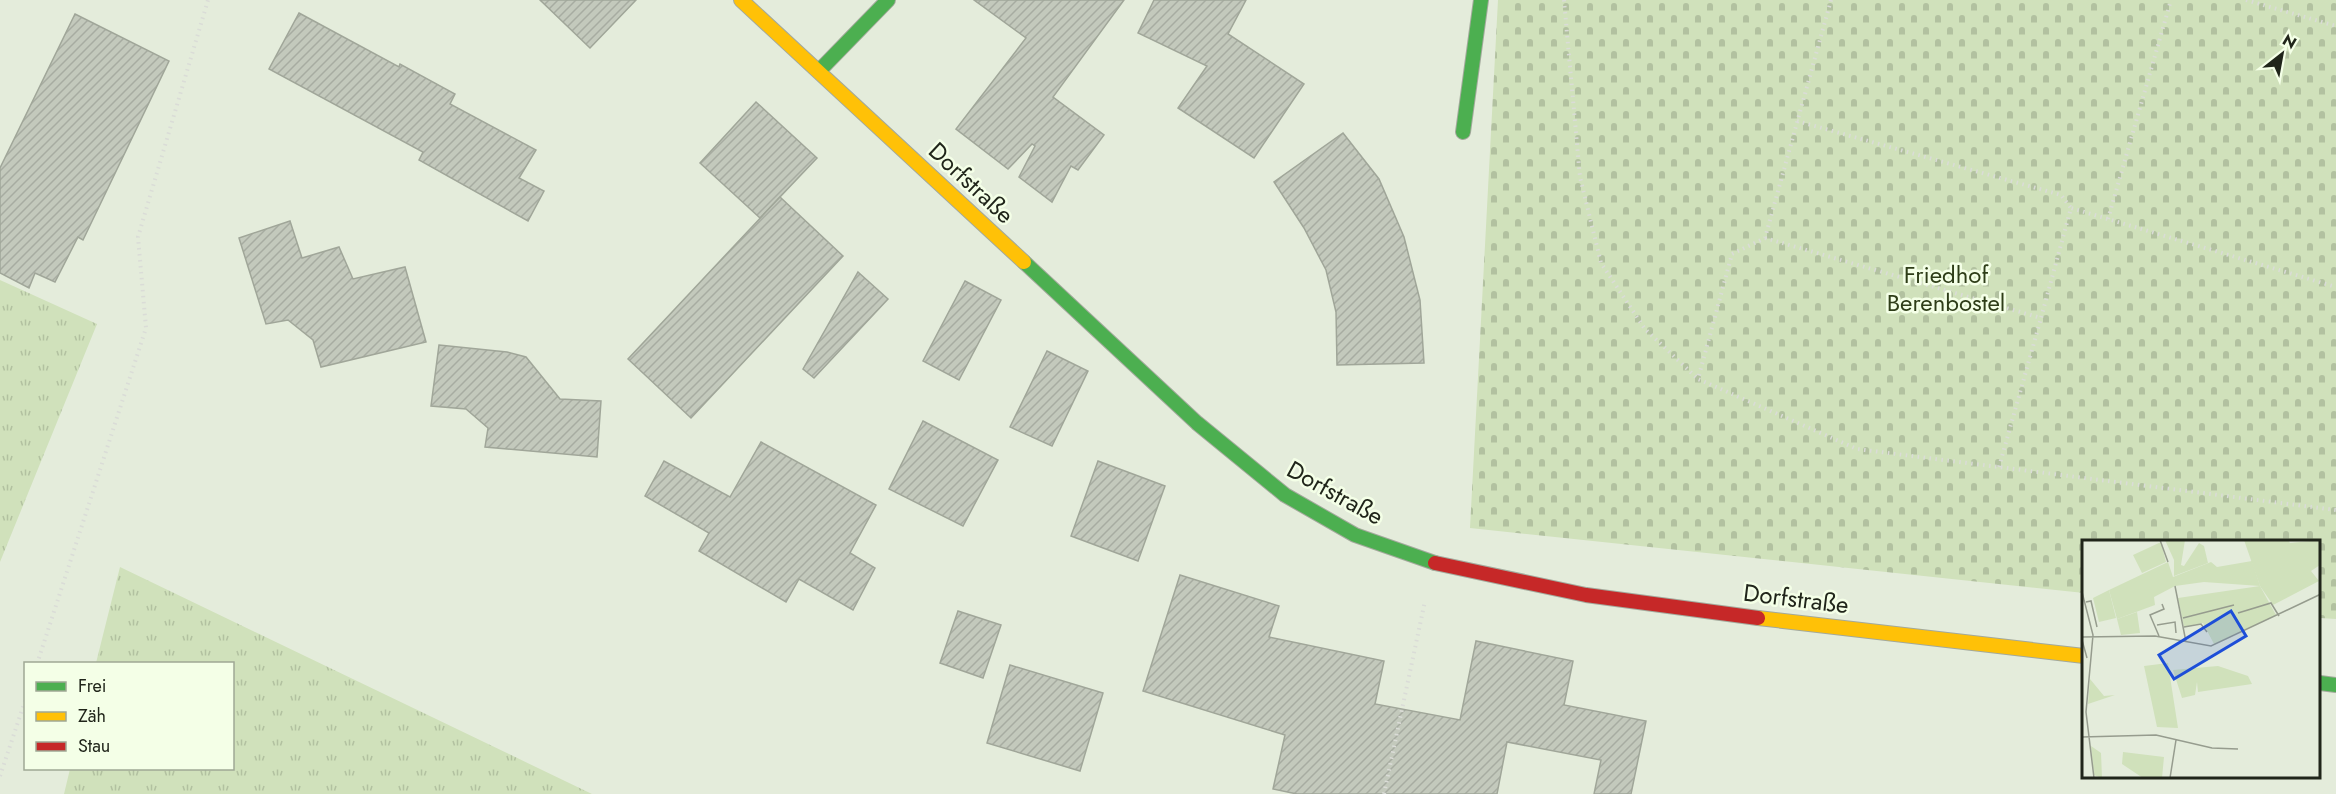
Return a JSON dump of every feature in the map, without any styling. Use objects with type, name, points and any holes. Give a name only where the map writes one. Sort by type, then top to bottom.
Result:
[{"type":"street","name":"Dorfstraße","points":[[741,0],[1197,423],[1285,495],[1355,535],[1433,563],[1586,595],[1674,608],[2082,656]]},
{"type":"street","points":[[819,71],[888,0]]},
{"type":"street","points":[[1463,132],[1481,0]]},
{"type":"street","points":[[2321,683],[2336,685]]},
{"type":"path","points":[[37,662],[146,328],[138,237],[208,0]]},
{"type":"path","points":[[1564,0],[1580,177],[1601,263],[1645,329],[1698,379],[1857,448],[2336,510]]},
{"type":"path","points":[[1765,238],[1831,0]]},
{"type":"path","points":[[2108,219],[2171,0]]},
{"type":"path","points":[[2246,0],[2336,26]]},
{"type":"path","points":[[1797,121],[2061,195],[2071,208],[2336,287]]},
{"type":"path","points":[[1999,467],[2071,208]]},
{"type":"path","points":[[1698,379],[1732,254],[1765,238],[2041,318]]},
{"type":"path","points":[[1384,794],[1433,563]]},
{"type":"path","points":[[0,776],[24,704]]},
{"type":"green space","name":"Friedhof Berenbostel","points":[[1498,0],[2336,0],[2336,619],[2321,618],[2321,540],[2082,540],[2082,593],[1470,528]]},
{"type":"green space","points":[[0,280],[97,324],[0,562]]},
{"type":"green space","points":[[120,567],[592,794],[64,794],[70,770],[234,770],[234,662],[96,662]]},
{"type":"building","points":[[540,0],[636,0],[590,48]]},
{"type":"building","points":[[974,0],[1124,0],[1053,97],[1104,135],[1078,170],[1071,166],[1052,202],[1019,177],[1035,146],[1032,144],[1008,169],[956,129],[1026,38]]},
{"type":"building","points":[[1154,0],[1246,0],[1228,34],[1304,84],[1254,158],[1178,108],[1207,66],[1138,33]]},
{"type":"building","points":[[299,13],[399,67],[400,64],[455,94],[450,104],[536,150],[519,178],[544,191],[528,221],[419,160],[423,152],[269,69]]},
{"type":"building","points":[[75,14],[169,61],[83,240],[78,237],[55,282],[35,273],[29,288],[0,273],[0,168]]},
{"type":"building","points":[[756,102],[817,158],[760,218],[700,163]]},
{"type":"building","points":[[1343,133],[1379,179],[1404,237],[1420,300],[1424,363],[1337,365],[1336,312],[1326,270],[1304,228],[1274,182]]},
{"type":"building","points":[[780,197],[843,256],[691,418],[628,359]]},
{"type":"building","points":[[290,221],[302,258],[339,247],[353,279],[405,267],[426,342],[321,367],[313,340],[288,320],[266,324],[239,238]]},
{"type":"building","points":[[858,272],[888,299],[814,378],[803,369]]},
{"type":"building","points":[[965,281],[1001,300],[959,380],[923,361]]},
{"type":"building","points":[[439,345],[507,352],[526,357],[560,399],[601,401],[597,457],[485,447],[488,428],[466,409],[431,406]]},
{"type":"building","points":[[1047,351],[1088,371],[1052,446],[1010,427]]},
{"type":"building","points":[[923,421],[998,460],[963,526],[889,489]]},
{"type":"building","points":[[761,442],[876,505],[850,553],[875,568],[853,610],[799,579],[786,602],[699,551],[709,533],[645,496],[664,461],[730,497]]},
{"type":"building","points":[[1098,461],[1165,486],[1138,561],[1071,536]]},
{"type":"building","points":[[1180,575],[1279,606],[1269,637],[1384,661],[1375,704],[1460,720],[1476,641],[1573,661],[1564,705],[1646,721],[1631,794],[1594,794],[1601,760],[1507,742],[1497,794],[1297,794],[1273,789],[1285,735],[1143,691]]},
{"type":"building","points":[[958,611],[1001,625],[983,678],[940,663]]},
{"type":"building","points":[[1010,665],[1103,693],[1080,771],[987,743]]},
{"type":"traffic: fast","points":[[819,71],[888,0]]},
{"type":"traffic: fast","points":[[1463,132],[1481,0]]},
{"type":"traffic: fast","points":[[1024,262],[1197,423],[1285,495],[1355,535],[1435,563]]},
{"type":"traffic: fast","points":[[2321,683],[2336,685]]},
{"type":"traffic: slow","points":[[741,0],[1024,262]]},
{"type":"traffic: slow","points":[[1758,618],[2082,656]]},
{"type":"traffic: jam","points":[[1435,563],[1586,595],[1758,618]]}]
